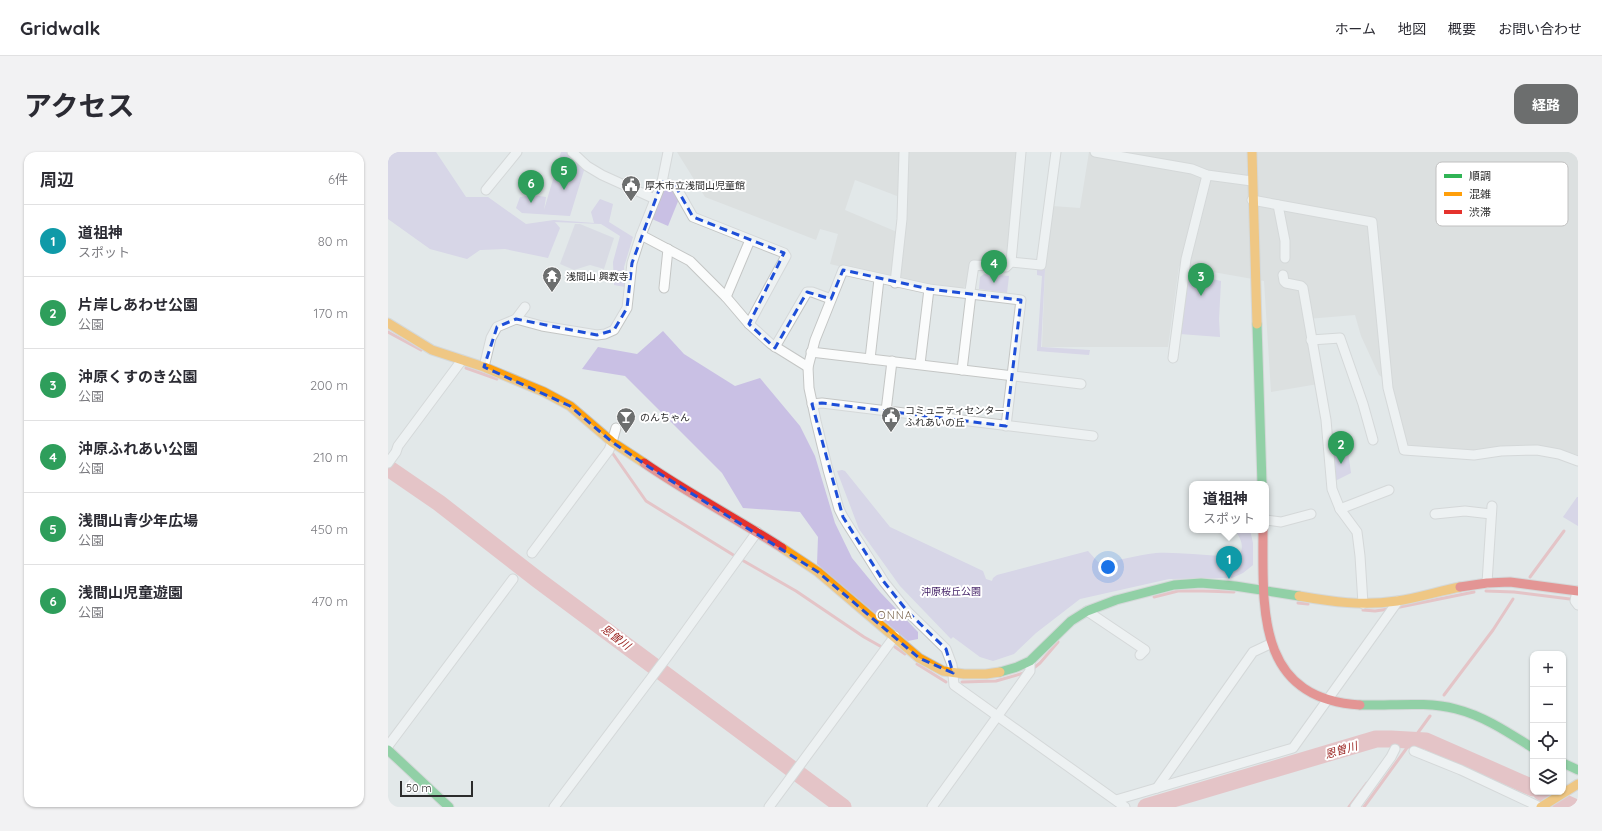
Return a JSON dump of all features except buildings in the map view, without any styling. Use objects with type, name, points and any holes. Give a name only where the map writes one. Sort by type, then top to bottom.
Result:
[{"type":"street","points":[[486,190],[517,152]]},
{"type":"street","points":[[572,152],[587,166],[602,175],[655,198]]},
{"type":"street","points":[[516,319],[542,326],[597,335],[605,334],[614,330],[627,308],[632,263],[641,235],[662,182],[668,152]]},
{"type":"street","points":[[896,283],[902,219],[904,152]]},
{"type":"street","points":[[962,370],[974,265],[1006,267],[1011,262],[1021,152]]},
{"type":"street","points":[[1011,262],[1041,265],[1056,152]]},
{"type":"street","points":[[1095,152],[1192,169],[1207,175],[1252,181]]},
{"type":"street","points":[[1252,152],[1252,200],[1262,481]]},
{"type":"street","points":[[1173,358],[1186,259],[1207,175]]},
{"type":"street","points":[[662,182],[676,187],[692,217],[784,253],[786,256],[749,324]]},
{"type":"street","points":[[1252,200],[1372,222],[1388,388],[1404,450],[1474,455],[1501,451],[1537,450],[1559,454],[1578,461]]},
{"type":"street","points":[[1278,205],[1285,241],[1285,258]]},
{"type":"street","points":[[641,235],[690,261],[726,297],[749,324],[775,347],[808,367]]},
{"type":"street","points":[[726,297],[750,240]]},
{"type":"street","points":[[664,288],[668,249]]},
{"type":"street","points":[[1006,426],[1021,300],[929,289],[896,283],[843,270],[811,352],[808,367],[812,404],[828,470],[839,509],[843,517],[884,582],[908,612],[946,649],[953,673],[954,684],[1120,803],[1157,788],[1293,748],[1394,606]]},
{"type":"street","points":[[1283,275],[1286,283],[1301,286],[1303,288],[1326,420],[1332,489],[1340,509],[1357,532],[1363,604]]},
{"type":"street","points":[[870,359],[879,279]]},
{"type":"street","points":[[920,364],[929,289]]},
{"type":"street","points":[[775,347],[807,292],[812,292],[831,298]]},
{"type":"street","points":[[484,367],[491,338],[497,327],[516,319],[525,307]]},
{"type":"street","points":[[388,323],[432,350],[484,367],[544,392],[570,406],[612,442],[682,489],[757,532],[818,572],[919,658],[944,671],[953,673],[992,674],[1017,667],[1030,661],[1071,621],[1087,611],[1116,600],[1174,585],[1201,583],[1264,589],[1341,603],[1394,606],[1444,590],[1487,583],[1510,582],[1577,591],[1575,601],[1578,605]]},
{"type":"street","points":[[1311,340],[1340,338],[1363,404],[1373,440]]},
{"type":"street","points":[[811,352],[1081,384]]},
{"type":"street","points":[[388,463],[396,452],[398,446],[462,360]]},
{"type":"street","points":[[886,411],[892,361]]},
{"type":"street","points":[[812,404],[822,403],[1093,436]]},
{"type":"street","points":[[532,553],[609,450],[616,428]]},
{"type":"street","points":[[1340,509],[1389,490]]},
{"type":"street","points":[[1435,514],[1444,509],[1465,511],[1492,510],[1487,583]]},
{"type":"street","points":[[1269,520],[1281,522],[1311,514]]},
{"type":"street","points":[[554,807],[757,532]]},
{"type":"street","points":[[1263,533],[1266,624],[1270,644],[1281,665],[1291,678],[1308,691],[1328,700],[1372,705],[1440,707],[1466,712],[1490,723],[1530,746]]},
{"type":"street","points":[[388,746],[513,579]]},
{"type":"street","points":[[1087,611],[1145,649]]},
{"type":"street","points":[[769,807],[894,636]]},
{"type":"street","points":[[1157,788],[1253,652],[1270,644]]},
{"type":"street","points":[[932,807],[1030,671],[1030,661]]},
{"type":"street","points":[[1355,807],[1391,757],[1394,748]]},
{"type":"street","points":[[388,750],[448,806]]},
{"type":"street","points":[[1414,751],[1462,770],[1542,806],[1578,784]]},
{"type":"street","points":[[1566,764],[1578,770]]},
{"type":"highlighted area","points":[[662,182],[676,187],[693,217],[784,253],[749,324],[775,348],[807,292],[831,299],[843,270],[929,289],[1021,300],[1006,426],[822,403],[812,404],[843,517],[884,582],[908,612],[946,649],[953,673],[919,658],[818,572],[649,467],[612,442],[570,406],[484,367],[497,327],[516,319],[597,335],[614,330],[627,308],[632,263]]},
{"type":"shaded area","points":[[677,152],[1019,152],[1007,261],[1003,263],[971,261],[967,285],[963,288],[888,278],[830,264],[838,234],[820,229],[816,240],[705,197]],"holes":[[[855,180],[897,196],[897,232],[845,210]]]},
{"type":"shaded area","points":[[1089,152],[1578,152],[1578,455],[1561,451],[1474,453],[1405,448],[1389,382],[1379,375],[1361,336],[1355,315],[1307,319],[1318,384],[1271,392],[1264,281],[1179,266],[1168,347],[1042,347],[1045,267],[1052,206],[1080,208]]},
{"type":"shaded area","points":[[575,224],[580,224],[614,238],[604,269],[590,265],[574,270],[560,264]]},
{"type":"green space","points":[[388,152],[436,152],[466,197],[488,197],[526,224],[554,220],[594,223],[591,212],[600,199],[613,204],[609,222],[633,237],[624,267],[625,287],[614,285],[613,262],[620,236],[601,224],[555,222],[560,228],[548,258],[505,249],[480,250],[467,259],[430,249],[388,219]]},
{"type":"green space","points":[[561,152],[566,152],[585,167],[570,216],[522,213],[516,208],[520,197],[533,195],[546,197],[544,210]]},
{"type":"green space","points":[[669,188],[674,190],[679,199],[668,226],[652,219],[664,190]]},
{"type":"green space","points":[[1037,269],[1045,269],[1041,347],[1090,350],[1089,355],[1037,351],[1042,276],[1037,275]]},
{"type":"green space","points":[[1187,273],[1221,281],[1219,319],[1220,337],[1180,334]]},
{"type":"green space","points":[[984,274],[1009,276],[1007,293],[979,289],[980,277]]},
{"type":"green space","points":[[663,331],[684,354],[735,386],[760,378],[800,426],[815,456],[835,523],[852,558],[880,592],[918,632],[918,639],[908,641],[817,564],[818,537],[800,512],[743,508],[722,473],[625,376],[582,369],[598,347],[637,354]]},
{"type":"green space","points":[[1348,452],[1351,473],[1333,482],[1332,456]]},
{"type":"green space","name":"沖原桜丘公園","points":[[837,471],[845,471],[890,527],[983,571],[986,579],[992,581],[997,575],[1088,551],[1098,562],[1156,553],[1220,556],[1220,561],[1238,560],[1242,545],[1237,533],[1251,533],[1253,543],[1253,565],[1243,573],[1232,578],[1169,579],[1080,599],[1036,633],[1014,654],[993,661],[980,657],[953,637],[951,639],[900,586],[859,529]]},
{"type":"green space","points":[[1578,497],[1578,526],[1563,517]]},
{"type":"waterway","points":[[388,332],[421,350]]},
{"type":"waterway","points":[[466,368],[497,379]]},
{"type":"waterway","points":[[611,451],[646,501],[735,556]]},
{"type":"waterway","name":"恩曽川","points":[[388,468],[439,503],[538,580],[843,807]]},
{"type":"waterway","points":[[1530,577],[1564,531]]},
{"type":"waterway","points":[[742,560],[796,591],[864,637],[880,646]]},
{"type":"waterway","points":[[1154,597],[1178,591],[1234,592]]},
{"type":"waterway","points":[[1486,591],[1514,592],[1570,599]]},
{"type":"waterway","points":[[1395,608],[1474,592]]},
{"type":"waterway","points":[[1444,695],[1493,630],[1513,599]]},
{"type":"waterway","points":[[1298,603],[1308,604]]},
{"type":"waterway","points":[[1363,610],[1375,611],[1389,609]]},
{"type":"waterway","points":[[1035,667],[1058,642]]},
{"type":"waterway","points":[[895,647],[905,654]]},
{"type":"waterway","points":[[917,664],[946,682]]},
{"type":"waterway","points":[[962,682],[996,681],[1024,673]]},
{"type":"waterway","points":[[1364,807],[1430,716]]},
{"type":"waterway","name":"恩曽川","points":[[1146,807],[1376,739],[1426,741],[1530,787]]},
{"type":"waterway","name":"恩曽川","points":[[1392,745],[1393,739]]},
{"type":"waterway","points":[[1349,807],[1367,783]]},
{"type":"waterway","name":"恩曽川","points":[[1548,795],[1574,807]]},
{"type":"traffic: fast","points":[[1257,324],[1262,481]]},
{"type":"traffic: fast","points":[[1000,672],[1030,661],[1071,621],[1087,611],[1116,600],[1174,585],[1201,583],[1235,586],[1299,596]]},
{"type":"traffic: fast","points":[[1360,705],[1420,704],[1456,709],[1486,720],[1530,746]]},
{"type":"traffic: fast","points":[[388,750],[449,807]]},
{"type":"traffic: fast","points":[[1566,764],[1578,770]]},
{"type":"traffic: slow","points":[[1252,152],[1257,324]]},
{"type":"traffic: slow","points":[[388,323],[432,350],[484,367],[544,392],[570,406],[612,442],[644,463]]},
{"type":"traffic: slow","points":[[782,548],[818,572],[919,658],[943,671],[964,674],[986,674],[1000,672]]},
{"type":"traffic: slow","points":[[1299,596],[1336,602],[1372,603],[1405,600],[1460,587]]},
{"type":"traffic: slow","points":[[1541,807],[1578,784]]},
{"type":"traffic: jam","points":[[644,463],[782,548]]},
{"type":"traffic: jam","points":[[1263,533],[1266,619],[1272,645],[1284,668],[1301,686],[1326,699],[1360,705]]},
{"type":"traffic: jam","points":[[1460,587],[1487,583],[1510,582],[1578,591]]},
{"type":"place","name":"浅間山青少年広場","points":[[564,190]]},
{"type":"place","name":"厚木市立浅間山児童館","points":[[631,202]]},
{"type":"place","name":"浅間山児童遊園","points":[[531,203]]},
{"type":"place","name":"沖原ふれあい公園","points":[[994,283]]},
{"type":"place","name":"浅間山 興教寺","points":[[552,293]]},
{"type":"place","name":"沖原くすのき公園","points":[[1201,296]]},
{"type":"place","name":"コミュニティセンター ふれあいの丘","points":[[891,433]]},
{"type":"place","name":"のんちゃん","points":[[626,434]]},
{"type":"place","name":"片岸しあわせ公園","points":[[1341,464]]},
{"type":"place","name":"道祖神","points":[[1229,579]]},
{"type":"district","name":"ONNA","points":[[895,615]]}]
